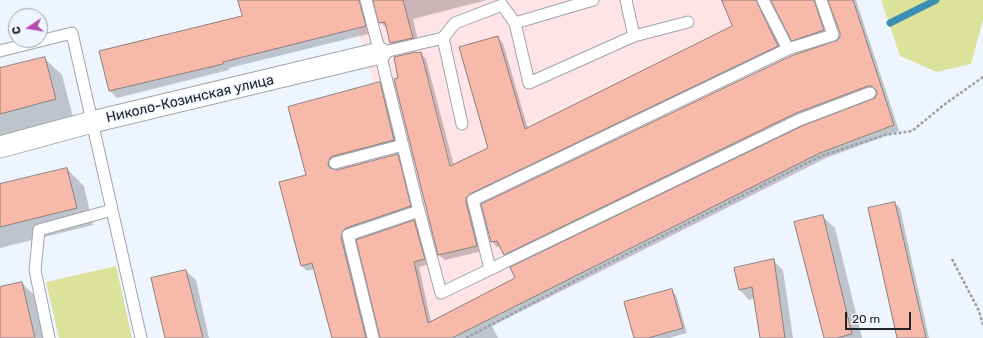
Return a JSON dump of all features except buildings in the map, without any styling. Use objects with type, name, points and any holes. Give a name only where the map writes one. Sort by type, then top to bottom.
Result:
[{"type":"street","name":"Николо-Козинская улица","points":[[0,147],[92,122],[380,53]]},
{"type":"lane","points":[[366,0],[441,292],[799,120],[870,93]]},
{"type":"lane","points":[[515,23],[593,0]]},
{"type":"lane","points":[[626,0],[634,36]]},
{"type":"lane","points":[[763,0],[788,49]]},
{"type":"lane","points":[[490,269],[473,200],[788,49],[833,35],[821,0]]},
{"type":"lane","points":[[380,53],[443,38],[455,22],[501,3],[515,23],[529,83],[634,36],[688,22]]},
{"type":"lane","points":[[0,52],[72,33],[141,338]]},
{"type":"lane","points":[[443,38],[462,124]]},
{"type":"lane","points":[[335,163],[403,145]]},
{"type":"lane","points":[[49,338],[35,270],[39,230],[112,210]]},
{"type":"lane","points":[[373,338],[348,235],[419,211]]},
{"type":"path","points":[[466,338],[605,265],[821,156],[884,135],[912,131],[945,104],[983,77]]},
{"type":"path","points":[[952,259],[979,311],[983,325]]},
{"type":"shaded area","points":[[238,0],[853,0],[894,125],[820,153],[452,338],[332,338],[312,264],[301,266],[279,182],[306,175],[288,107],[374,84],[357,28],[251,55]]},
{"type":"green space","points":[[881,0],[983,0],[983,20],[971,64],[937,72],[900,56]]},
{"type":"green space","points":[[116,266],[132,338],[59,338],[46,282]]},
{"type":"waterway","points":[[890,23],[936,0]]}]
